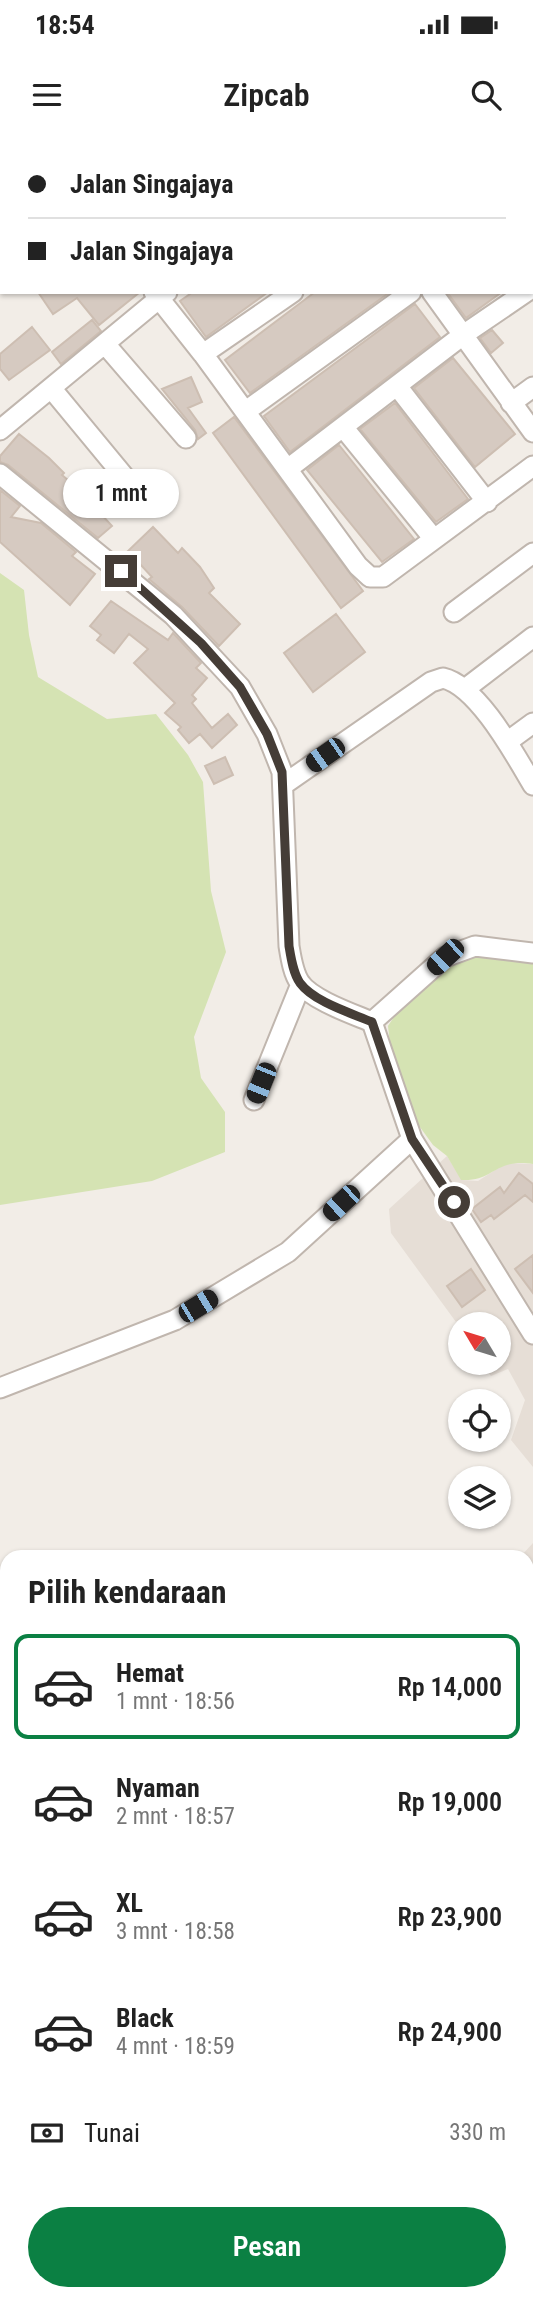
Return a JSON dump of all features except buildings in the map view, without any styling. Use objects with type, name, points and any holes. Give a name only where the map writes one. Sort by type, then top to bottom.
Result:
[{"type":"street","points":[[0,430],[105,344],[160,294],[358,566],[370,577],[383,577],[533,466]]},
{"type":"street","points":[[204,354],[290,294]]},
{"type":"street","points":[[246,411],[408,294]]},
{"type":"street","points":[[433,294],[533,432]]},
{"type":"street","points":[[289,468],[463,335],[523,294]]},
{"type":"street","points":[[105,344],[186,438]]},
{"type":"street","points":[[397,386],[487,502]]},
{"type":"street","points":[[511,403],[533,387]]},
{"type":"street","points":[[51,388],[132,486]]},
{"type":"street","points":[[343,427],[434,539]]},
{"type":"street","points":[[0,474],[96,550],[201,643],[240,687],[267,734],[282,772],[289,946],[301,984],[254,1100]]},
{"type":"street","points":[[454,612],[533,553]]},
{"type":"street","points":[[465,689],[533,638]]},
{"type":"street","points":[[283,785],[437,679],[451,680],[465,689],[507,742],[533,785]]},
{"type":"street","points":[[507,742],[533,723]]},
{"type":"street","points":[[372,1022],[445,957],[475,946],[533,953]]},
{"type":"street","points":[[301,984],[342,1009],[372,1022],[412,1139],[533,1334]]},
{"type":"street","points":[[0,1388],[175,1320],[288,1252],[412,1139]]},
{"type":"shaded area","points":[[447,1156],[462,1180],[478,1181],[506,1163],[533,1164],[533,1467],[511,1440],[525,1400],[511,1374],[511,1312],[449,1312],[391,1233],[389,1209]]},
{"type":"green space","points":[[0,573],[24,590],[29,635],[38,677],[107,719],[156,714],[188,755],[203,782],[211,891],[226,952],[194,1037],[201,1078],[225,1112],[225,1152],[152,1181],[0,1205]]},
{"type":"green space","points":[[488,953],[533,958],[533,1164],[510,1164],[481,1178],[461,1180],[447,1156],[433,1145],[417,1123],[392,1062],[388,1026],[407,1000],[430,978],[457,961]]},
{"type":"route","points":[[121,571],[201,643],[240,687],[267,734],[282,772],[289,946],[295,973],[301,984],[317,995],[372,1022],[412,1139],[454,1202]]}]
